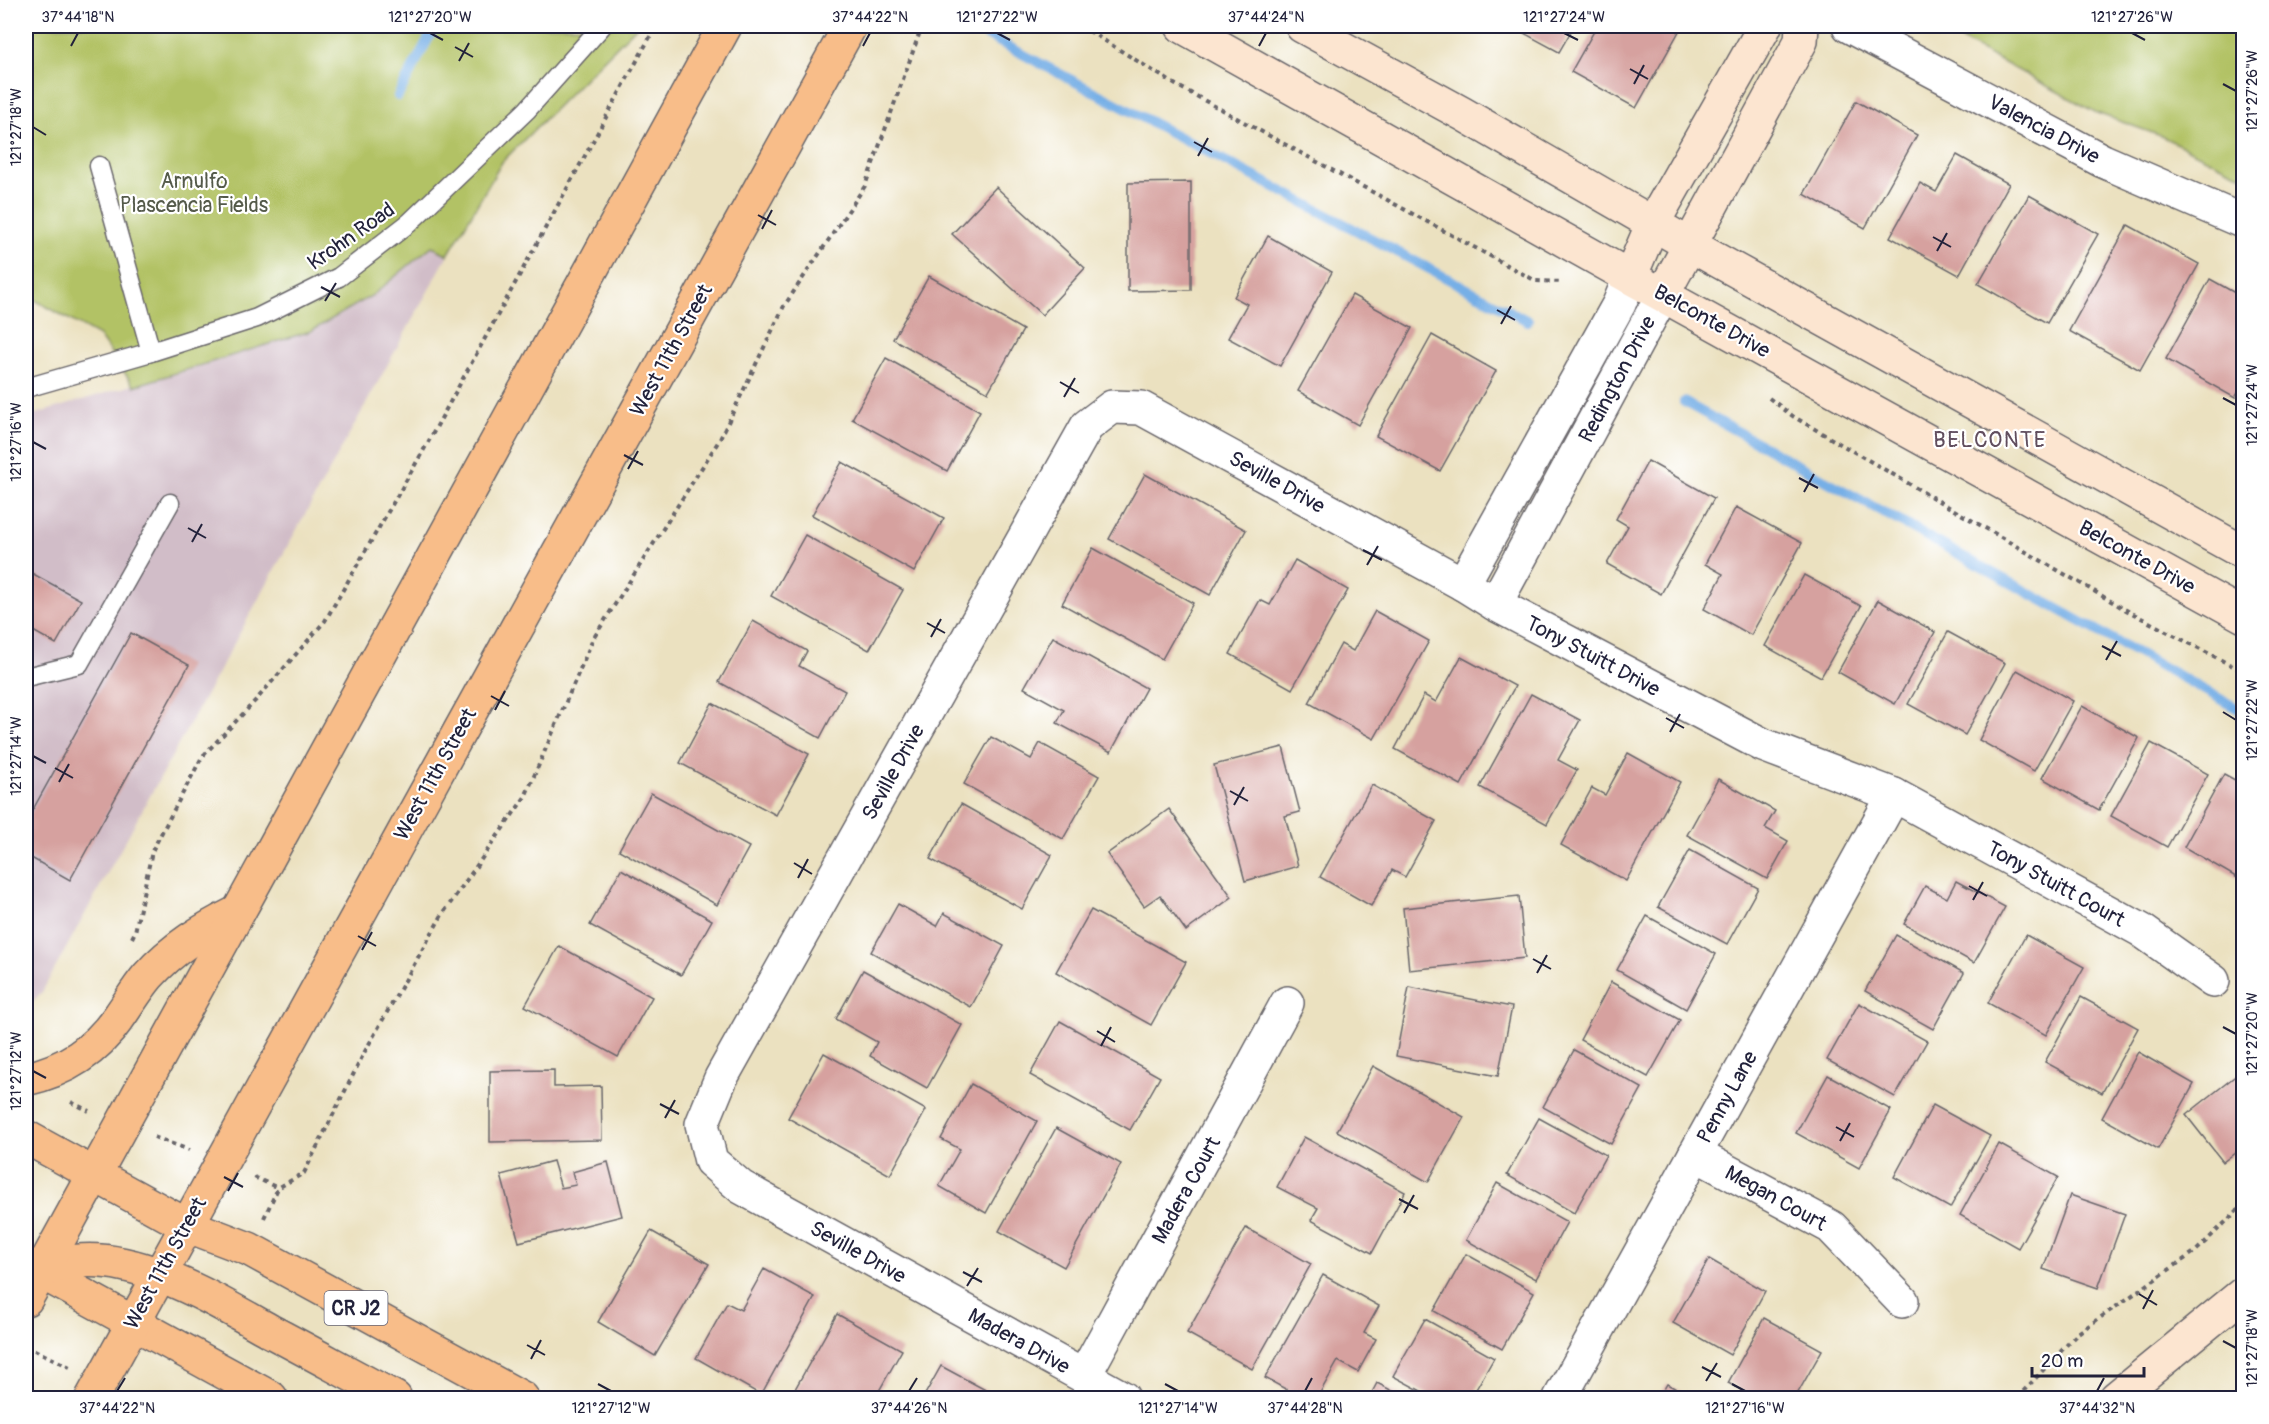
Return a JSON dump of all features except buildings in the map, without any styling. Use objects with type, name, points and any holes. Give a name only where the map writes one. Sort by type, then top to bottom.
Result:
[{"type":"main road","points":[[30,1278],[94,1175],[726,26]]},
{"type":"main road","name":"West 11th Street","points":[[92,1398],[850,26]]},
{"type":"main road","name":"Belconte Drive","points":[[1182,26],[1630,277],[2244,616]]},
{"type":"main road","points":[[1302,26],[2244,553]]},
{"type":"main road","name":"Redington Drive","points":[[1630,277],[1653,223],[1766,26]]},
{"type":"main road","name":"Redington Drive","points":[[1663,294],[1801,41],[1802,26]]},
{"type":"main road","points":[[26,1079],[46,1075],[88,1053],[105,1036],[133,995],[166,957],[188,940],[238,912]]},
{"type":"main road","name":"CR J2","points":[[26,1137],[186,1225],[249,1249],[522,1398]]},
{"type":"main road","points":[[30,1278],[63,1263],[96,1261],[125,1265],[159,1275],[223,1305],[395,1398]]},
{"type":"main road","points":[[30,1278],[133,1323],[271,1398]]},
{"type":"main road","points":[[2116,1398],[2244,1293]]},
{"type":"street","name":"Valencia Drive","points":[[1849,26],[2103,161],[2244,222]]},
{"type":"street","name":"Redington Drive","points":[[1463,584],[1619,304],[1630,277]]},
{"type":"street","name":"Redington Drive","points":[[1495,604],[1663,294]]},
{"type":"street","name":"Seville Drive","points":[[915,1283],[741,1187],[711,1161],[702,1124],[721,1078],[1087,426],[1112,407],[1141,408],[1334,514]]},
{"type":"street","name":"Tony Stuitt Drive","points":[[1334,514],[1463,584],[1495,604],[1763,746],[1894,795]]},
{"type":"street","name":"Tony Stuitt Court","points":[[1894,795],[2141,930],[2213,981]]},
{"type":"street","name":"Penny Lane","points":[[1560,1398],[1894,795]]},
{"type":"street","name":"Madera Court","points":[[1084,1376],[1287,1003]]},
{"type":"street","name":"Megan Court","points":[[1695,1154],[1831,1227],[1902,1302]]},
{"type":"street","name":"Madera Drive","points":[[915,1283],[1123,1398]]},
{"type":"lane","name":"Krohn Road","points":[[26,388],[257,318],[339,278],[409,223],[527,110],[602,26]]},
{"type":"lane","points":[[99,166],[136,307],[151,352]]},
{"type":"lane","points":[[26,677],[79,664],[170,503]]},
{"type":"path","points":[[130,942],[135,932],[152,851],[202,757],[256,700],[325,621],[426,446],[656,26]]},
{"type":"path","points":[[69,1101],[221,1162],[278,1188],[304,1173],[364,1053],[442,915],[525,797],[593,639],[720,439],[784,306],[865,186],[922,26]]},
{"type":"path","points":[[2017,1398],[2078,1333],[2196,1251],[2244,1204]]},
{"type":"shaded area","points":[[432,246],[448,255],[42,992],[26,1008],[26,417],[311,331],[373,295]]},
{"type":"green space","name":"Arnulfo Plascencia Fields","points":[[26,26],[637,26],[502,162],[448,255],[432,246],[373,295],[311,331],[134,386],[99,336],[26,295]]},
{"type":"green space","points":[[1936,26],[2243,26],[2243,176],[2161,136],[2097,113]]},
{"type":"waterway","points":[[398,96],[435,26]]},
{"type":"waterway","points":[[975,29],[1528,321]]},
{"type":"waterway","points":[[1684,402],[2244,712]]},
{"type":"district","name":"BELCONTE","points":[[1990,439]]}]
